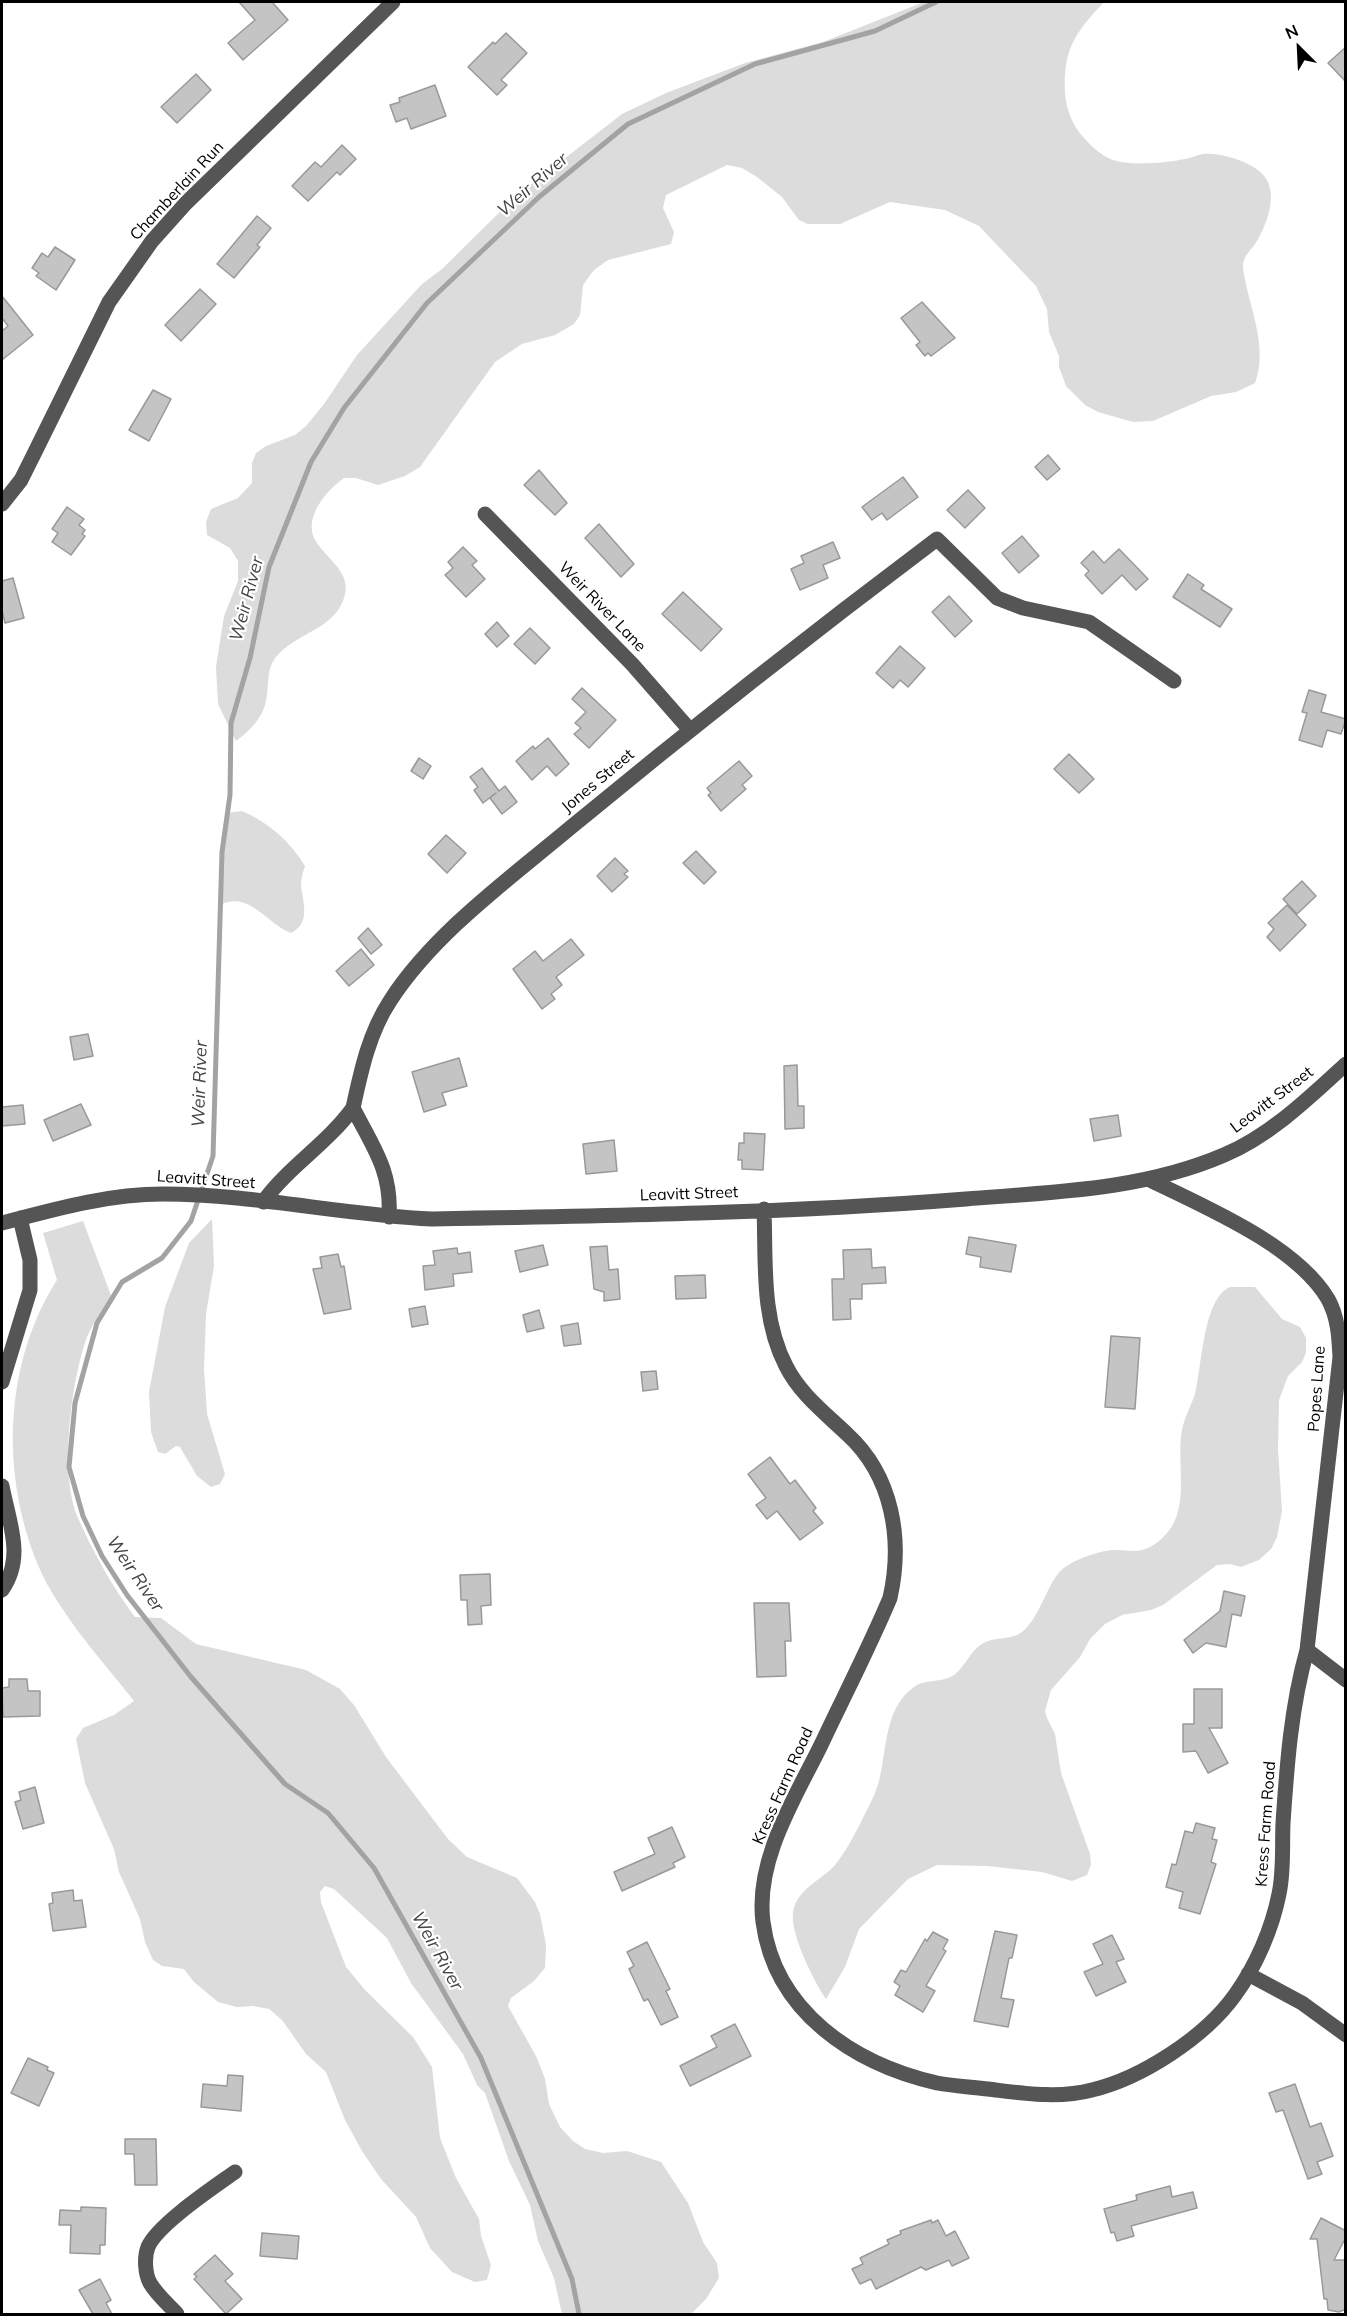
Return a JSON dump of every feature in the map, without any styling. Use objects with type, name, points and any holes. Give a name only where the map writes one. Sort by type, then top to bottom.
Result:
[{"type":"street","name":"Chamberlain Run","points":[[2,504],[21,480],[109,302],[152,241],[186,202],[393,2]]},
{"type":"street","name":"Weir River Lane","points":[[485,514],[624,656],[689,729]]},
{"type":"street","name":"Jones Street","points":[[263,1202],[279,1180],[337,1130],[353,1108],[362,1068],[381,1017],[390,1001],[423,959],[522,868],[689,729],[937,539],[997,598],[1023,608],[1089,622],[1174,681]]},
{"type":"street","name":"Leavitt Street","points":[[2,1223],[89,1201],[165,1194],[236,1198],[389,1217],[514,1218],[944,1200],[1099,1187],[1150,1180],[1226,1154],[1254,1139],[1276,1123],[1346,1064]]},
{"type":"street","points":[[353,1108],[386,1174],[391,1194],[389,1217]]},
{"type":"street","name":"Popes Lane","points":[[1150,1180],[1235,1222],[1290,1259],[1312,1279],[1323,1293],[1338,1325],[1341,1357],[1308,1650]]},
{"type":"street","name":"Kress Farm Road","points":[[764,1209],[766,1296],[779,1351],[798,1385],[849,1435],[869,1459],[890,1507],[897,1541],[897,1561],[890,1598],[791,1807],[768,1865],[763,1919],[768,1949],[790,1994],[808,2017],[831,2036],[885,2067],[939,2083],[1033,2094],[1068,2094],[1089,2091],[1130,2078],[1178,2048],[1221,2012],[1248,1974],[1265,1938],[1280,1891],[1290,1739],[1298,1684],[1308,1650]]},
{"type":"street","points":[[2,1382],[30,1290],[30,1260],[20,1218]]},
{"type":"street","points":[[2,1486],[16,1552],[14,1564],[2,1590]]},
{"type":"street","points":[[1308,1650],[1346,1680]]},
{"type":"street","points":[[1248,1974],[1302,2003],[1346,2035]]},
{"type":"street","points":[[177,2314],[150,2282],[146,2265],[148,2247],[158,2234],[189,2207],[235,2172]]},
{"type":"shaded area","points":[[924,2],[1104,2],[1078,33],[1066,65],[1067,105],[1073,123],[1080,134],[1097,151],[1120,162],[1159,163],[1210,154],[1236,159],[1253,167],[1265,177],[1271,192],[1270,209],[1261,234],[1245,257],[1243,264],[1259,340],[1259,369],[1255,383],[1236,392],[1211,396],[1153,421],[1133,422],[1098,412],[1085,405],[1066,386],[1059,367],[1059,356],[1049,332],[1047,309],[1036,286],[979,226],[945,210],[890,202],[840,224],[808,224],[799,220],[782,197],[757,177],[742,168],[727,165],[666,195],[663,208],[674,232],[671,244],[608,260],[594,270],[583,285],[580,315],[574,324],[555,335],[522,344],[495,362],[420,467],[405,476],[378,485],[356,478],[344,478],[324,497],[314,513],[312,531],[319,547],[337,566],[345,580],[344,598],[332,617],[293,642],[276,657],[270,668],[263,711],[253,725],[236,741],[218,704],[216,667],[224,616],[238,581],[238,561],[230,548],[207,535],[206,522],[211,509],[238,498],[252,483],[252,463],[256,453],[266,446],[295,435],[306,426],[357,355],[422,284],[442,269],[515,197],[622,114],[666,93],[745,63],[823,42]]},
{"type":"shaded area","points":[[242,811],[278,833],[305,866],[301,885],[303,918],[297,929],[291,933],[250,905],[232,901],[222,904],[220,856],[226,813]]},
{"type":"shaded area","points":[[212,1219],[214,1266],[206,1314],[204,1369],[207,1414],[225,1474],[220,1484],[211,1487],[197,1476],[180,1447],[176,1446],[165,1454],[158,1452],[151,1432],[149,1392],[165,1307],[189,1243]]},
{"type":"shaded area","points":[[83,1221],[112,1298],[87,1337],[76,1378],[69,1428],[69,1477],[72,1499],[90,1544],[135,1617],[161,1618],[196,1644],[306,1670],[340,1689],[354,1705],[386,1757],[448,1839],[467,1857],[517,1878],[535,1902],[540,1914],[546,1945],[545,1968],[534,1981],[511,1998],[508,2006],[537,2058],[545,2079],[549,2104],[560,2127],[573,2141],[585,2149],[603,2153],[627,2151],[661,2162],[688,2203],[703,2242],[717,2263],[719,2278],[706,2299],[691,2314],[562,2314],[554,2278],[538,2241],[530,2205],[509,2161],[485,2093],[477,2085],[463,2054],[411,1983],[387,1938],[334,1889],[325,1886],[320,1892],[321,1902],[346,1967],[365,1990],[413,2037],[432,2067],[440,2138],[456,2178],[479,2219],[481,2236],[491,2265],[487,2280],[475,2282],[452,2272],[430,2248],[416,2217],[381,2179],[362,2151],[345,2120],[326,2072],[306,2054],[282,2020],[269,2009],[253,2006],[237,2007],[218,2002],[194,1982],[184,1969],[162,1966],[153,1960],[145,1942],[140,1919],[119,1872],[114,1849],[85,1783],[76,1739],[83,1728],[114,1715],[134,1701],[77,1630],[47,1584],[32,1548],[21,1510],[14,1470],[13,1430],[16,1391],[25,1352],[38,1315],[57,1280],[43,1233]]},
{"type":"shaded area","points":[[1230,1287],[1255,1287],[1282,1319],[1300,1327],[1306,1338],[1306,1353],[1302,1362],[1288,1376],[1279,1400],[1278,1449],[1282,1511],[1277,1537],[1271,1549],[1259,1560],[1241,1567],[1230,1564],[1217,1565],[1163,1605],[1151,1610],[1122,1615],[1105,1624],[1090,1639],[1080,1657],[1051,1690],[1045,1711],[1055,1734],[1061,1773],[1090,1854],[1091,1864],[1087,1875],[1072,1881],[1042,1872],[987,1866],[937,1865],[908,1879],[859,1929],[845,1967],[826,1999],[809,1970],[799,1945],[793,1913],[804,1891],[839,1860],[860,1824],[877,1787],[888,1730],[897,1706],[914,1687],[954,1675],[982,1644],[1012,1637],[1022,1632],[1036,1615],[1062,1569],[1078,1560],[1105,1551],[1136,1551],[1148,1548],[1167,1533],[1175,1520],[1179,1506],[1182,1430],[1195,1394],[1205,1334],[1214,1305],[1221,1294]]},
{"type":"building","points":[[239,2],[272,2],[288,20],[243,60],[228,43],[255,20]]},
{"type":"building","points":[[506,33],[527,53],[501,80],[507,85],[497,95],[468,67],[493,42],[495,44]]},
{"type":"building","points":[[1346,47],[1346,82],[1328,63]]},
{"type":"building","points":[[196,74],[211,90],[177,123],[161,107]]},
{"type":"building","points":[[435,85],[446,116],[411,129],[407,118],[396,122],[390,105],[400,102],[399,98]]},
{"type":"building","points":[[342,145],[356,159],[340,175],[337,172],[308,201],[292,186],[315,162],[321,167]]},
{"type":"building","points":[[257,216],[271,228],[257,245],[260,247],[234,278],[217,264]]},
{"type":"building","points":[[55,247],[75,260],[56,290],[36,276],[39,273],[32,268],[42,253],[48,257]]},
{"type":"building","points":[[200,289],[216,304],[181,341],[165,325]]},
{"type":"building","points":[[2,296],[33,335],[2,360],[2,331],[8,326],[2,318]]},
{"type":"building","points":[[922,302],[955,338],[931,356],[928,353],[925,356],[916,345],[920,342],[901,318]]},
{"type":"building","points":[[153,390],[171,399],[149,441],[129,430]]},
{"type":"building","points":[[1048,455],[1060,469],[1047,480],[1035,467]]},
{"type":"building","points":[[539,470],[567,503],[555,515],[524,485]]},
{"type":"building","points":[[903,477],[918,497],[887,520],[882,513],[872,520],[862,507]]},
{"type":"building","points":[[968,490],[985,508],[965,528],[947,510]]},
{"type":"building","points":[[67,507],[84,519],[79,525],[85,530],[82,534],[85,536],[71,555],[52,542],[58,533],[52,529]]},
{"type":"building","points":[[599,524],[634,564],[621,577],[585,538]]},
{"type":"building","points":[[1022,536],[1039,556],[1019,573],[1002,553]]},
{"type":"building","points":[[833,542],[840,558],[823,565],[828,578],[800,590],[791,569],[804,563],[801,556]]},
{"type":"building","points":[[463,547],[477,561],[472,565],[485,579],[466,597],[445,575],[453,568],[448,562]]},
{"type":"building","points":[[1119,549],[1148,579],[1136,590],[1122,575],[1102,594],[1085,575],[1089,571],[1081,563],[1093,551],[1104,563]]},
{"type":"building","points":[[1188,574],[1204,585],[1201,589],[1232,609],[1220,627],[1173,597]]},
{"type":"building","points":[[13,578],[24,618],[5,623],[2,610],[2,581]]},
{"type":"building","points":[[683,592],[722,629],[701,651],[662,614]]},
{"type":"building","points":[[949,596],[972,621],[955,637],[932,612]]},
{"type":"building","points":[[497,622],[509,636],[497,647],[485,634]]},
{"type":"building","points":[[530,628],[550,648],[535,664],[514,644]]},
{"type":"building","points":[[900,646],[925,668],[908,687],[900,680],[893,688],[876,673]]},
{"type":"building","points":[[582,688],[616,720],[589,748],[574,734],[581,728],[575,723],[586,712],[572,699]]},
{"type":"building","points":[[1309,690],[1326,695],[1321,712],[1346,719],[1341,734],[1327,730],[1322,747],[1299,740],[1307,713],[1302,712]]},
{"type":"building","points":[[548,738],[569,764],[556,776],[547,766],[532,780],[516,761],[533,746],[535,749]]},
{"type":"building","points":[[1069,754],[1094,779],[1079,793],[1054,769]]},
{"type":"building","points":[[419,758],[431,766],[423,779],[411,771]]},
{"type":"building","points":[[739,761],[752,776],[742,785],[746,789],[721,811],[708,795],[711,793],[707,788]]},
{"type":"building","points":[[482,768],[499,791],[505,786],[517,802],[502,814],[490,798],[496,793],[483,803],[474,790],[478,787],[470,777]]},
{"type":"building","points":[[446,835],[466,853],[447,873],[428,854]]},
{"type":"building","points":[[696,851],[716,872],[704,884],[683,863]]},
{"type":"building","points":[[615,858],[628,871],[624,874],[628,877],[612,892],[597,876]]},
{"type":"building","points":[[1302,881],[1316,896],[1297,914],[1283,899]]},
{"type":"building","points":[[1287,905],[1306,925],[1280,951],[1267,937],[1274,929],[1268,923]]},
{"type":"building","points":[[368,928],[382,945],[371,954],[358,938]]},
{"type":"building","points":[[571,939],[584,955],[556,977],[562,985],[551,994],[555,999],[542,1009],[513,969],[535,951],[543,961]]},
{"type":"building","points":[[361,949],[374,965],[349,986],[336,971]]},
{"type":"building","points":[[88,1034],[93,1056],[74,1060],[70,1037]]},
{"type":"building","points":[[459,1058],[467,1086],[442,1093],[446,1105],[424,1112],[412,1072]]},
{"type":"building","points":[[797,1065],[798,1106],[804,1106],[804,1128],[785,1129],[784,1066]]},
{"type":"building","points":[[81,1104],[91,1125],[53,1141],[44,1120]]},
{"type":"building","points":[[23,1105],[25,1124],[2,1126],[2,1107]]},
{"type":"building","points":[[1118,1115],[1121,1136],[1094,1141],[1090,1119]]},
{"type":"building","points":[[744,1133],[765,1134],[763,1170],[742,1169],[742,1160],[738,1160],[739,1143],[744,1143]]},
{"type":"building","points":[[614,1140],[617,1171],[586,1174],[583,1144]]},
{"type":"building","points":[[969,1237],[1016,1245],[1011,1272],[980,1267],[981,1257],[966,1254]]},
{"type":"building","points":[[543,1245],[548,1265],[520,1272],[515,1251]]},
{"type":"building","points":[[607,1246],[609,1270],[618,1269],[620,1299],[604,1301],[604,1292],[594,1289],[590,1247]]},
{"type":"building","points":[[457,1248],[458,1254],[470,1252],[472,1272],[453,1274],[454,1286],[425,1290],[423,1266],[435,1265],[433,1251]]},
{"type":"building","points":[[871,1249],[872,1268],[885,1267],[886,1283],[862,1284],[862,1299],[850,1299],[851,1319],[833,1320],[832,1279],[844,1279],[843,1250]]},
{"type":"building","points":[[338,1254],[341,1267],[344,1266],[351,1309],[324,1314],[313,1269],[322,1268],[320,1257]]},
{"type":"building","points":[[705,1275],[706,1298],[676,1299],[675,1276]]},
{"type":"building","points":[[425,1306],[428,1324],[412,1327],[409,1309]]},
{"type":"building","points":[[539,1310],[544,1328],[527,1332],[523,1315]]},
{"type":"building","points":[[578,1323],[581,1344],[564,1346],[561,1326]]},
{"type":"building","points":[[1111,1336],[1140,1338],[1135,1409],[1105,1407]]},
{"type":"building","points":[[656,1371],[658,1389],[643,1391],[641,1372]]},
{"type":"building","points":[[770,1457],[790,1484],[795,1480],[816,1508],[813,1511],[823,1523],[800,1540],[777,1511],[767,1519],[756,1505],[766,1498],[748,1474]]},
{"type":"building","points":[[490,1574],[491,1605],[481,1606],[482,1624],[468,1625],[467,1600],[461,1600],[460,1575]]},
{"type":"building","points":[[1224,1591],[1245,1596],[1241,1616],[1232,1614],[1226,1647],[1206,1643],[1193,1653],[1184,1640],[1220,1611]]},
{"type":"building","points":[[754,1603],[789,1603],[791,1641],[785,1641],[786,1676],[757,1677]]},
{"type":"building","points":[[9,1679],[27,1679],[28,1691],[40,1691],[40,1716],[3,1717],[2,1688],[9,1687]]},
{"type":"building","points":[[1194,1689],[1222,1689],[1222,1728],[1209,1728],[1228,1763],[1208,1773],[1196,1751],[1183,1752],[1183,1724],[1194,1724]]},
{"type":"building","points":[[35,1787],[44,1823],[23,1829],[15,1802],[21,1800],[19,1792]]},
{"type":"building","points":[[1196,1823],[1215,1828],[1212,1839],[1217,1840],[1211,1862],[1216,1864],[1200,1914],[1179,1908],[1183,1892],[1166,1887],[1172,1864],[1176,1865],[1185,1831],[1193,1833]]},
{"type":"building","points":[[672,1827],[685,1857],[673,1863],[675,1867],[622,1891],[614,1872],[655,1854],[648,1838]]},
{"type":"building","points":[[73,1890],[74,1901],[82,1900],[86,1927],[53,1931],[49,1904],[53,1903],[52,1893]]},
{"type":"building","points":[[995,1931],[1017,1935],[1012,1958],[1009,1958],[1001,1998],[1014,2000],[1008,2027],[974,2021]]},
{"type":"building","points":[[933,1932],[948,1940],[943,1949],[946,1951],[926,1986],[935,1991],[923,2012],[895,1995],[900,1986],[894,1982],[901,1970],[906,1972],[925,1939],[927,1941]]},
{"type":"building","points":[[1112,1935],[1124,1959],[1116,1962],[1126,1982],[1096,1996],[1084,1972],[1103,1964],[1093,1944]]},
{"type":"building","points":[[647,1942],[670,1989],[666,1991],[678,2017],[661,2025],[648,1999],[644,2001],[629,1969],[634,1966],[627,1952]]},
{"type":"building","points":[[735,2024],[751,2056],[690,2086],[680,2066],[717,2047],[711,2036]]},
{"type":"building","points":[[28,2058],[48,2067],[47,2070],[54,2073],[39,2106],[11,2093]]},
{"type":"building","points":[[228,2075],[243,2076],[241,2111],[201,2107],[203,2084],[227,2086]]},
{"type":"building","points":[[1295,2084],[1310,2127],[1321,2123],[1333,2156],[1317,2162],[1322,2174],[1308,2179],[1283,2110],[1276,2112],[1269,2093]]},
{"type":"building","points":[[125,2139],[156,2139],[157,2185],[135,2185],[134,2154],[125,2154]]},
{"type":"building","points":[[1170,2186],[1172,2197],[1193,2192],[1197,2208],[1131,2226],[1134,2236],[1117,2241],[1114,2232],[1111,2233],[1104,2209],[1137,2200],[1136,2195]]},
{"type":"building","points":[[81,2207],[106,2208],[105,2245],[100,2245],[100,2254],[70,2253],[71,2225],[59,2225],[60,2210],[81,2211]]},
{"type":"building","points":[[1321,2218],[1346,2231],[1346,2237],[1334,2260],[1346,2260],[1346,2309],[1339,2312],[1328,2310],[1327,2299],[1324,2299],[1317,2239],[1310,2239]]},
{"type":"building","points":[[931,2220],[932,2223],[938,2220],[946,2236],[955,2231],[969,2258],[952,2266],[949,2260],[926,2270],[921,2267],[876,2289],[871,2279],[860,2284],[852,2269],[863,2264],[860,2258],[889,2244],[887,2240],[901,2234],[900,2231]]},
{"type":"building","points":[[262,2233],[299,2236],[297,2259],[260,2256]]},
{"type":"building","points":[[215,2255],[233,2274],[225,2281],[242,2299],[226,2314],[194,2279],[197,2277],[194,2274]]},
{"type":"building","points":[[100,2279],[111,2300],[106,2303],[112,2314],[93,2314],[79,2290]]},
{"type":"waterway","name":"Weir River","points":[[579,2314],[572,2279],[481,2058],[374,1868],[328,1813],[285,1784],[191,1677],[127,1595],[102,1556],[83,1516],[69,1467],[75,1403],[97,1323],[122,1282],[162,1258],[191,1221],[213,1156],[222,852],[230,795],[231,723],[250,658],[269,567],[311,462],[344,408],[427,303],[539,197],[628,124],[755,64],[875,31],[936,2]]}]
